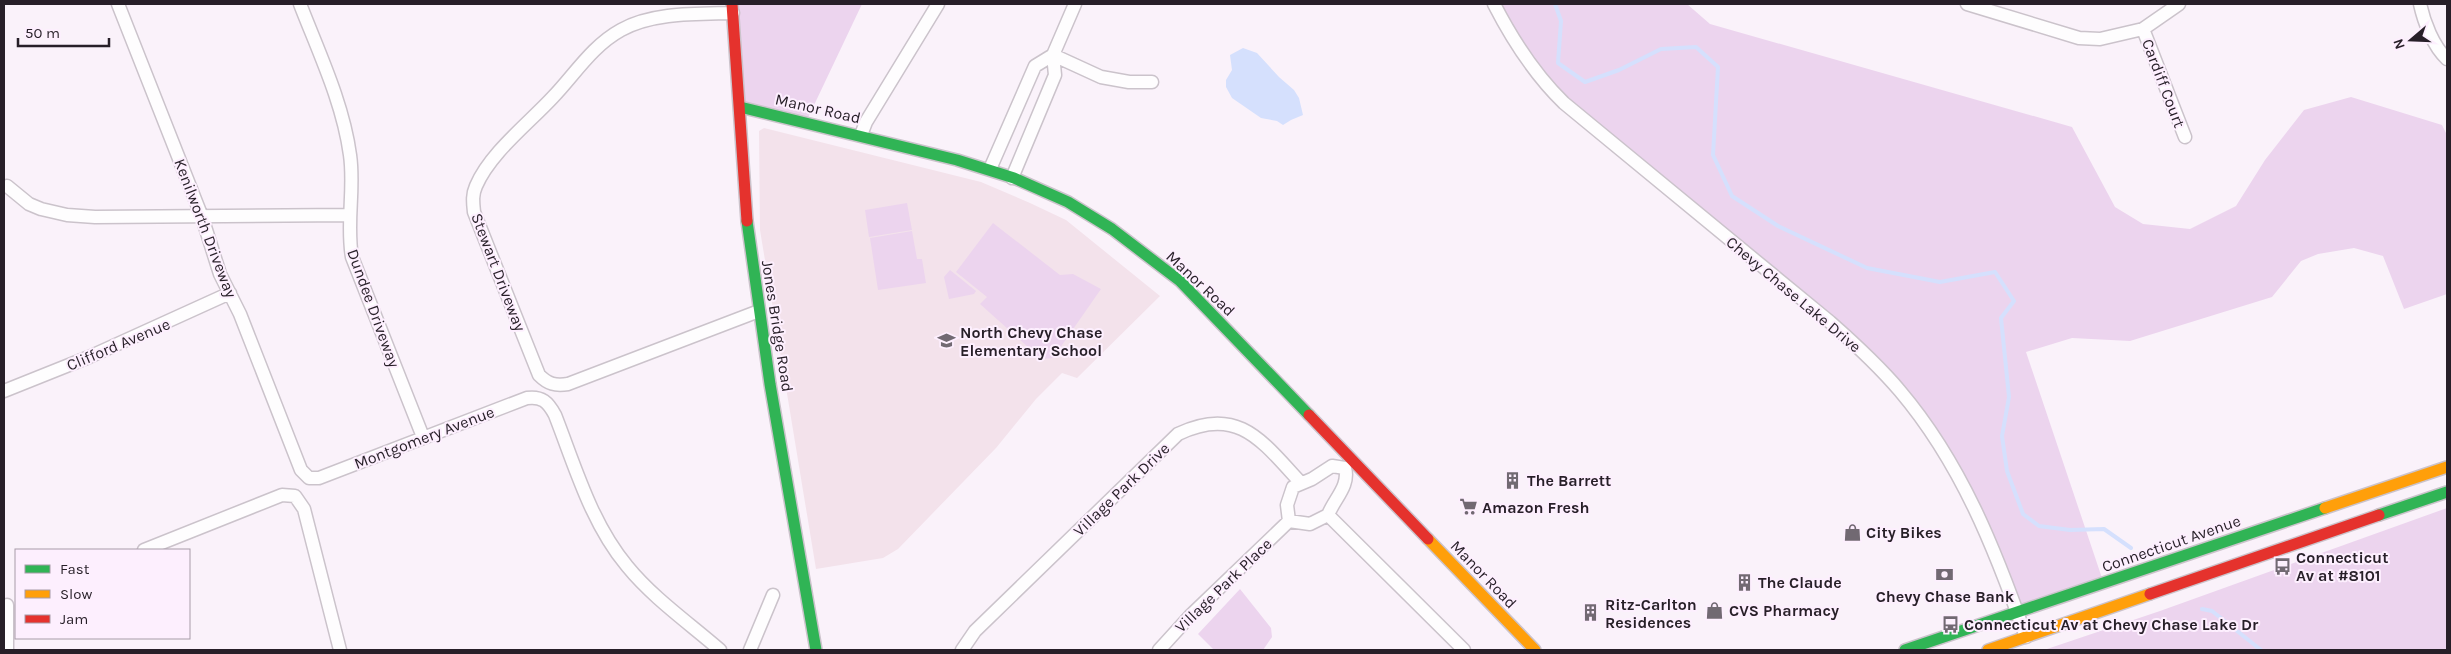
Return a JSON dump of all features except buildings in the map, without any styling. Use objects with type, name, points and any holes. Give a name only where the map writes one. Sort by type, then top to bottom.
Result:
[{"type":"main road","name":"Jones Bridge Road","points":[[732,8],[740,107],[744,199],[759,311],[816,650]]},
{"type":"main road","name":"Manor Road","points":[[740,107],[861,134],[990,169],[1068,202],[1122,235],[1180,281],[1349,465],[1535,650]]},
{"type":"main road","name":"Connecticut Avenue","points":[[1905,650],[2447,467]]},
{"type":"main road","points":[[1988,650],[2447,492]]},
{"type":"street","name":"Kenilworth Driveway","points":[[118,4],[202,217],[220,274],[230,293],[301,470],[309,478]]},
{"type":"street","name":"Dundee Driveway","points":[[300,4],[346,126],[350,158],[349,238],[352,258],[423,437]]},
{"type":"street","points":[[861,134],[938,4]]},
{"type":"street","points":[[1012,178],[1055,74],[1053,54],[1074,4]]},
{"type":"street","name":"Chevy Chase Lake Drive","points":[[1494,4],[1527,61],[1544,83],[1574,112],[1830,322],[1866,354],[1900,391],[1940,446],[1973,502],[1998,559],[2026,637]]},
{"type":"street","points":[[1967,4],[2079,38],[2100,39],[2143,29],[2179,4]]},
{"type":"street","points":[[2420,4],[2423,17],[2442,54],[2447,59]]},
{"type":"street","name":"Stewart Driveway","points":[[732,8],[665,16],[622,29],[597,47],[555,96],[492,160],[476,184],[472,196],[474,212],[528,348],[539,375],[546,382],[556,386],[568,384],[731,320],[759,311]]},
{"type":"street","name":"Cardiff Court","points":[[2143,29],[2185,137]]},
{"type":"street","points":[[1053,54],[1101,77],[1129,82],[1152,82]]},
{"type":"street","points":[[990,169],[1035,66],[1053,54]]},
{"type":"street","points":[[8,186],[29,204],[68,215],[202,217],[349,215]]},
{"type":"street","name":"Clifford Avenue","points":[[4,391],[89,357],[230,293]]},
{"type":"street","name":"Montgomery Avenue","points":[[309,478],[319,478],[527,398],[541,398],[549,404],[555,415],[596,518],[616,552],[638,579],[720,650]]},
{"type":"street","name":"Village Park Drive","points":[[962,650],[975,631],[1178,434],[1203,424],[1231,424],[1252,434],[1300,482]]},
{"type":"street","points":[[1349,465],[1345,485],[1333,502],[1328,515],[1310,524],[1289,521],[1287,505],[1293,487],[1300,482],[1312,479],[1332,466],[1349,465]]},
{"type":"street","points":[[147,549],[282,495],[294,496],[304,509],[340,650]]},
{"type":"street","points":[[1328,515],[1464,650]]},
{"type":"street","name":"Village Park Place","points":[[1159,650],[1190,616],[1289,521]]},
{"type":"street","points":[[750,650],[773,595]]},
{"type":"street","points":[[6,650],[9,604]]},
{"type":"shaded area","points":[[732,4],[862,4],[806,122],[740,107]]},
{"type":"shaded area","points":[[1494,4],[1687,4],[1710,24],[2072,127],[2115,207],[2143,224],[2190,229],[2236,206],[2265,160],[2304,110],[2351,97],[2442,125],[2447,135],[2447,294],[2404,309],[2383,256],[2354,248],[2318,254],[2301,261],[2272,297],[2130,341],[2072,338],[2026,352],[2104,584],[2017,611],[1940,446],[1866,354],[1564,103]]},
{"type":"shaded area","name":"North Chevy Chase Elementary School","points":[[764,128],[981,182],[1066,220],[1160,296],[1077,378],[1062,373],[1036,399],[996,448],[898,549],[883,558],[816,569],[760,230],[759,131]]},
{"type":"shaded area","points":[[907,203],[912,230],[869,237],[865,210]]},
{"type":"shaded area","points":[[993,223],[1060,275],[1073,274],[1101,289],[1053,358],[1042,359],[1038,356],[980,304],[987,297],[956,272]]},
{"type":"shaded area","points":[[912,231],[917,259],[922,259],[926,283],[878,290],[870,238]]},
{"type":"shaded area","points":[[950,270],[976,291],[974,294],[949,299],[944,277]]},
{"type":"shaded area","points":[[2447,508],[2447,650],[2044,650],[2160,611]]},
{"type":"shaded area","points":[[1240,589],[1271,628],[1272,637],[1263,650],[1214,650],[1198,634]]},
{"type":"water","points":[[1243,48],[1257,53],[1294,90],[1299,98],[1303,115],[1283,125],[1277,121],[1261,118],[1232,98],[1226,87],[1226,80],[1232,70],[1230,55]]},
{"type":"waterway","points":[[1555,4],[1561,21],[1558,63],[1585,82],[1619,70],[1661,49],[1696,47],[1718,67],[1713,155],[1732,196],[1778,226],[1867,268],[1940,282],[1995,272],[2014,301],[2001,318],[2009,397],[2002,436],[2007,471],[2023,514],[2039,526],[2070,530],[2104,529],[2131,548]]},
{"type":"waterway","points":[[2202,609],[2212,611],[2261,650]]},
{"type":"traffic: fast","points":[[740,107],[957,160],[1014,178],[1068,202],[1112,229],[1180,281],[1309,415]]},
{"type":"traffic: fast","points":[[747,221],[770,384],[816,650]]},
{"type":"traffic: fast","points":[[2379,515],[2447,492]]},
{"type":"traffic: fast","points":[[1905,650],[2325,508]]},
{"type":"traffic: slow","points":[[2325,508],[2447,467]]},
{"type":"traffic: slow","points":[[1428,539],[1535,650]]},
{"type":"traffic: slow","points":[[1988,650],[2150,594]]},
{"type":"traffic: jam","points":[[732,4],[747,221]]},
{"type":"traffic: jam","points":[[1309,415],[1428,539]]},
{"type":"traffic: jam","points":[[2150,594],[2379,515]]},
{"type":"place","name":"North Chevy Chase Elementary School","points":[[946,341]]},
{"type":"place","name":"The Barrett","points":[[1513,480]]},
{"type":"place","name":"Amazon Fresh","points":[[1468,507]]},
{"type":"place","name":"City Bikes","points":[[1852,532]]},
{"type":"place","name":"Connecticut Av at #8101","points":[[2282,566]]},
{"type":"place","name":"Chevy Chase Bank","points":[[1945,575]]},
{"type":"place","name":"The Claude","points":[[1744,582]]},
{"type":"place","name":"CVS Pharmacy","points":[[1715,610]]},
{"type":"place","name":"Ritz-Carlton Residences","points":[[1591,613]]},
{"type":"place","name":"Connecticut Av at Chevy Chase Lake Dr","points":[[1950,624]]}]
